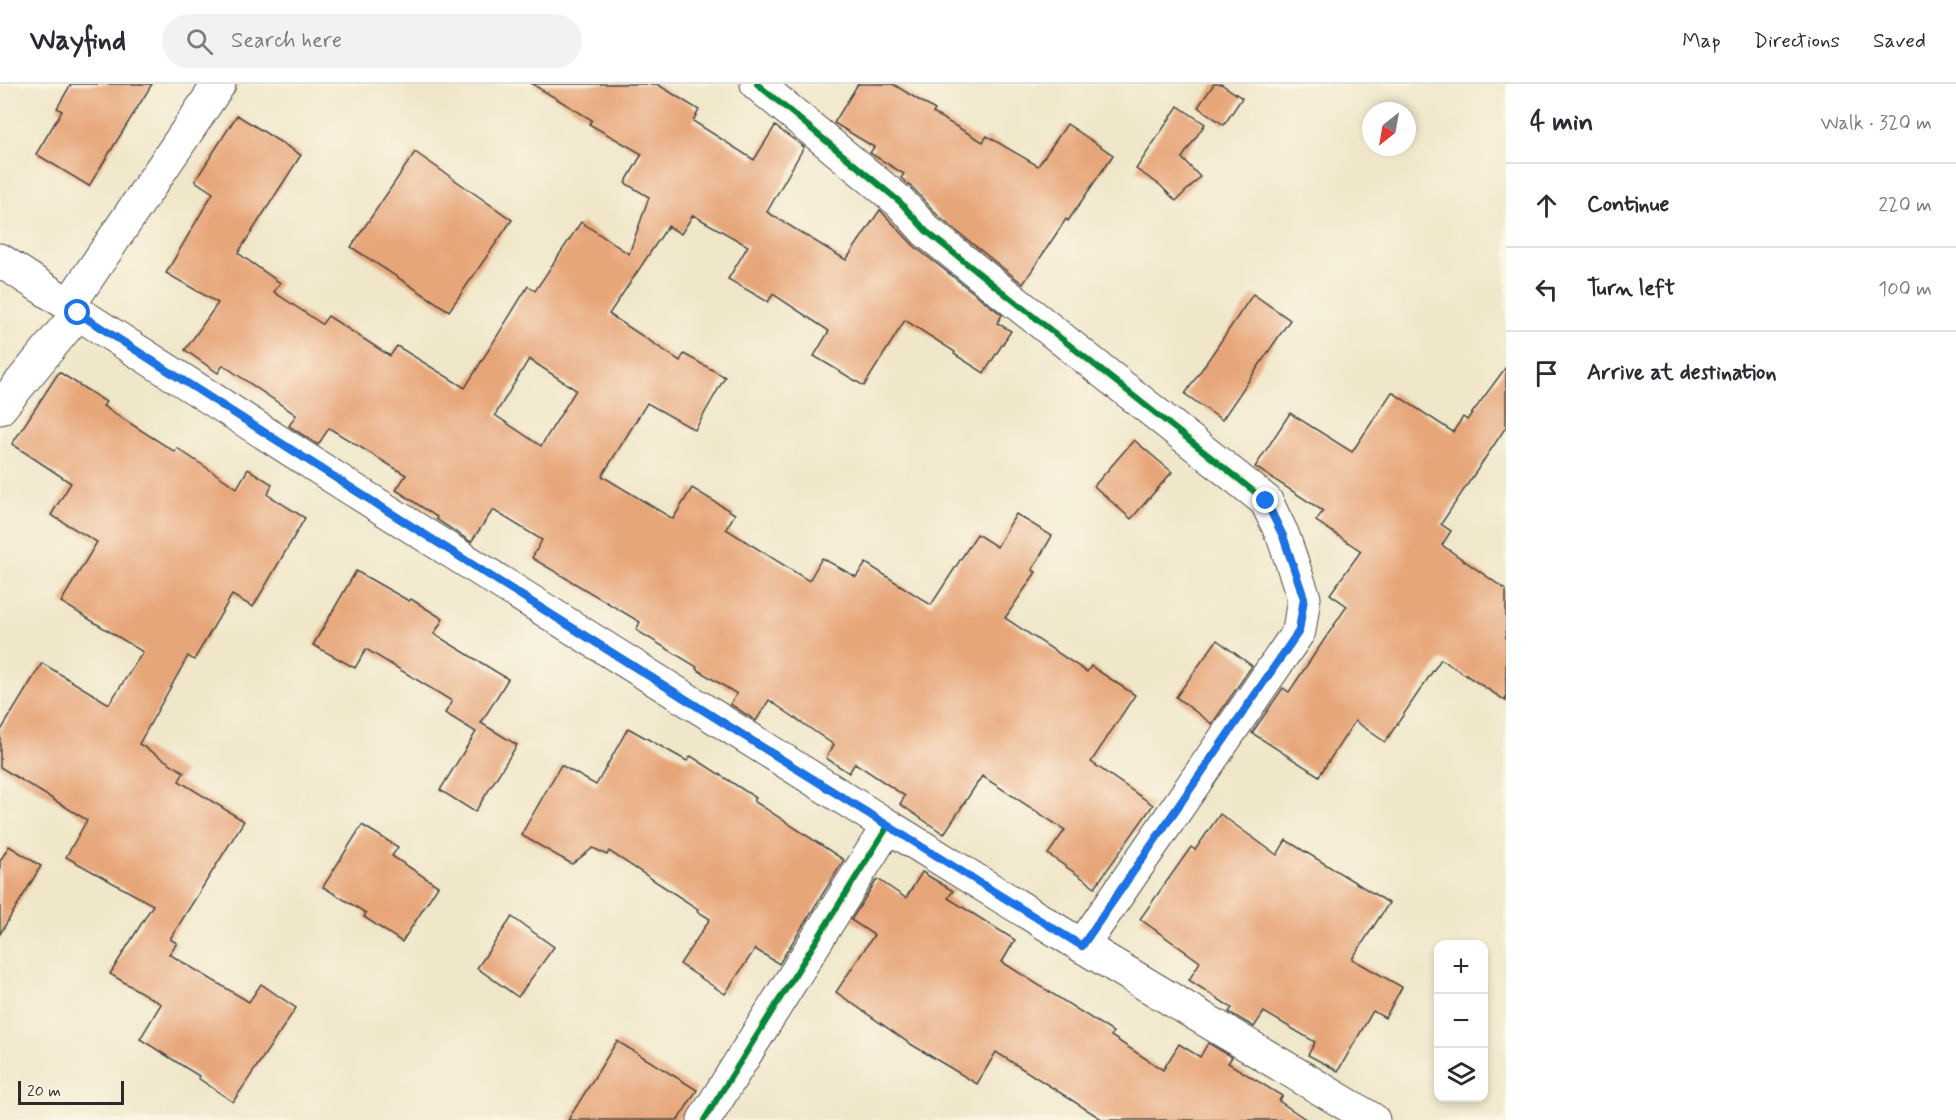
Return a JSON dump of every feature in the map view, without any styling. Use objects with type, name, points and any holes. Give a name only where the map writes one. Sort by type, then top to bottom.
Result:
[{"type":"street","points":[[0,408],[74,309],[219,84]]},
{"type":"street","points":[[757,84],[900,202],[945,248],[1266,501],[1283,536],[1304,598],[1299,631],[1082,946]]},
{"type":"street","points":[[0,260],[349,487],[888,826],[1082,946],[1373,1120]]},
{"type":"street","points":[[704,1120],[888,826]]},
{"type":"building","points":[[71,84],[152,84],[89,186],[36,154],[62,111],[57,108]]},
{"type":"building","points":[[532,84],[657,84],[699,110],[693,121],[754,160],[775,126],[804,147],[767,212],[846,260],[880,210],[914,246],[1002,315],[997,323],[1011,331],[984,373],[905,320],[864,386],[814,356],[829,331],[773,294],[768,302],[728,279],[748,246],[693,215],[681,234],[668,226],[609,314],[680,361],[684,354],[725,377],[695,430],[647,403],[602,476],[673,519],[692,488],[735,514],[726,529],[809,581],[822,558],[856,577],[866,563],[931,605],[977,534],[997,547],[1016,514],[1052,536],[1032,570],[1036,572],[1005,618],[1087,672],[1091,666],[1135,695],[1091,762],[1153,805],[1095,887],[1048,854],[1065,830],[982,776],[944,834],[900,804],[905,796],[855,763],[849,773],[826,758],[834,745],[769,700],[756,721],[730,704],[737,694],[636,630],[640,622],[532,558],[542,540],[493,510],[471,542],[396,490],[406,475],[329,428],[318,445],[289,426],[296,415],[223,365],[218,373],[185,350],[218,303],[166,273],[213,193],[195,181],[237,115],[301,155],[238,253],[280,283],[274,292],[322,324],[328,316],[390,356],[397,346],[465,388],[528,286],[535,291],[581,222],[629,254],[649,197],[625,183],[642,154],[589,124],[592,120]],"holes":[[[529,359],[576,390],[541,446],[495,415]]]},
{"type":"building","points":[[858,84],[893,84],[935,110],[933,113],[983,142],[987,136],[1038,166],[1067,124],[1113,155],[1068,221],[1066,219],[1023,284],[939,217],[901,178],[904,174],[870,153],[874,147],[834,123]]},
{"type":"building","points":[[1214,84],[1221,84],[1242,98],[1224,125],[1198,107]]},
{"type":"building","points":[[1178,106],[1205,124],[1182,158],[1200,177],[1176,201],[1160,185],[1136,169]]},
{"type":"building","points":[[415,152],[512,220],[449,311],[351,247]]},
{"type":"building","points":[[1253,294],[1290,320],[1222,420],[1185,394]]},
{"type":"building","points":[[1506,367],[1506,427],[1441,524],[1451,531],[1442,545],[1506,590],[1506,701],[1441,659],[1385,742],[1355,721],[1319,776],[1252,733],[1283,688],[1289,692],[1347,606],[1330,594],[1361,551],[1316,521],[1323,511],[1255,467],[1290,413],[1352,452],[1392,392],[1453,432],[1463,417],[1467,420]]},
{"type":"building","points":[[59,372],[106,402],[103,406],[175,452],[177,448],[237,488],[248,469],[272,484],[268,495],[305,518],[253,607],[232,595],[194,660],[188,656],[139,744],[184,772],[179,781],[244,821],[170,939],[177,943],[169,954],[249,1002],[261,984],[296,1008],[233,1102],[198,1078],[199,1076],[140,1039],[161,1004],[110,974],[153,905],[66,857],[87,820],[0,767],[0,732],[42,663],[109,704],[143,652],[61,602],[97,542],[51,515],[71,483],[12,444]]},
{"type":"building","points":[[1134,440],[1172,472],[1131,519],[1094,486]]},
{"type":"building","points":[[356,571],[409,601],[411,599],[443,619],[434,634],[508,679],[481,723],[517,745],[475,812],[440,790],[476,732],[445,713],[452,701],[366,649],[355,668],[313,645]]},
{"type":"building","points":[[1217,640],[1252,666],[1212,724],[1176,697]]},
{"type":"building","points":[[628,728],[687,761],[691,756],[756,798],[754,801],[844,860],[779,964],[755,949],[725,994],[680,964],[710,919],[697,911],[698,909],[609,851],[607,855],[593,848],[572,864],[521,835],[561,765],[596,785]]},
{"type":"building","points":[[1220,814],[1277,855],[1286,840],[1389,903],[1352,959],[1402,987],[1385,1018],[1373,1011],[1338,1071],[1308,1055],[1315,1042],[1264,1012],[1254,1027],[1229,1012],[1232,1008],[1189,980],[1200,962],[1140,919],[1191,847],[1195,850]]},
{"type":"building","points":[[362,825],[398,847],[392,856],[438,886],[402,942],[364,917],[366,913],[323,887]]},
{"type":"building","points":[[9,846],[41,866],[0,934],[0,861]]},
{"type":"building","points":[[922,872],[953,891],[948,898],[1015,940],[1002,962],[1113,1032],[1111,1036],[1163,1070],[1179,1044],[1200,1057],[1208,1043],[1232,1057],[1228,1063],[1282,1096],[1279,1101],[1307,1120],[1103,1120],[996,1052],[977,1084],[909,1043],[836,992],[874,935],[851,920],[876,881],[879,880],[906,898]]},
{"type":"building","points":[[512,917],[554,947],[518,997],[477,968]]},
{"type":"building","points":[[617,1041],[697,1090],[678,1120],[568,1120]]},
{"type":"cycle path","points":[[757,84],[900,202],[926,231],[1266,501],[1283,536],[1304,598],[1299,631],[1082,946]]},
{"type":"cycle path","points":[[69,305],[78,313],[349,487],[888,826],[704,1120]]},
{"type":"route","points":[[78,313],[349,487],[1082,946],[1299,631],[1304,598],[1283,536],[1266,501]]}]
